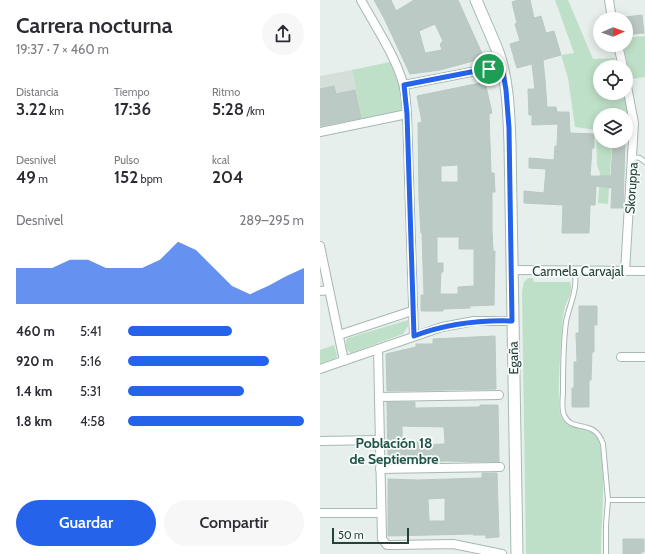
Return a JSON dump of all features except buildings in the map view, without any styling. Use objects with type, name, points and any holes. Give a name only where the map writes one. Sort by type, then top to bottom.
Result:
[{"type":"main road","name":"Egaña","points":[[476,0],[498,52],[502,66],[506,90],[509,128],[517,554]]},
{"type":"street","points":[[361,0],[393,58],[404,85],[407,114],[412,311],[414,336]]},
{"type":"street","points":[[609,0],[611,12]]},
{"type":"street","points":[[404,85],[502,66]]},
{"type":"street","name":"Skoruppa","points":[[625,271],[634,117],[630,100]]},
{"type":"street","points":[[320,132],[407,114]]},
{"type":"street","points":[[320,246],[344,361]]},
{"type":"street","name":"Carmela Carvajal","points":[[511,270],[645,271]]},
{"type":"street","points":[[320,291],[329,290]]},
{"type":"street","points":[[339,335],[412,311]]},
{"type":"street","points":[[320,369],[442,327],[492,320],[512,321]]},
{"type":"street","points":[[378,349],[380,535],[382,539],[387,545],[453,544],[502,554]]},
{"type":"street","points":[[621,357],[645,357]]},
{"type":"street","points":[[379,397],[499,395]]},
{"type":"street","points":[[320,441],[379,440]]},
{"type":"street","points":[[380,469],[500,467]]},
{"type":"street","points":[[320,513],[380,513]]},
{"type":"lane","points":[[632,157],[640,158],[645,162]]},
{"type":"lane","points":[[575,271],[575,286],[569,305],[566,322],[562,411],[568,421],[577,425],[592,428],[600,437],[604,452],[608,500],[606,554]]},
{"type":"lane","points":[[608,500],[645,500]]},
{"type":"shaded area","points":[[352,70],[362,120],[320,128],[320,76]]},
{"type":"green space","points":[[555,0],[568,0],[593,59],[615,58],[615,60],[593,60],[593,100],[625,100],[627,108],[593,108],[593,130],[575,127],[568,78],[561,55],[574,53]]},
{"type":"green space","points":[[645,36],[645,77],[633,79],[633,60],[627,60],[625,52],[633,52],[633,37]]},
{"type":"green space","points":[[390,62],[400,88],[403,112],[362,120],[352,70]]},
{"type":"green space","points":[[597,148],[612,148],[608,204],[598,203],[600,173],[597,165]]},
{"type":"green space","points":[[528,278],[533,278],[534,282],[570,282],[571,290],[563,314],[562,322],[559,405],[564,422],[594,433],[600,444],[603,484],[601,554],[526,554],[522,292],[524,282]]},
{"type":"green space","points":[[408,320],[408,326],[403,334],[351,353],[347,350],[346,340],[348,338]]},
{"type":"green space","points":[[334,345],[337,355],[336,358],[320,364],[320,350]]},
{"type":"district","name":"Población 18 de Septiembre","points":[[394,452]]},
{"type":"route","points":[[502,66],[508,111],[510,144],[512,321],[474,321],[442,327],[414,336],[412,311],[407,114],[404,85],[489,69],[502,66]]}]
